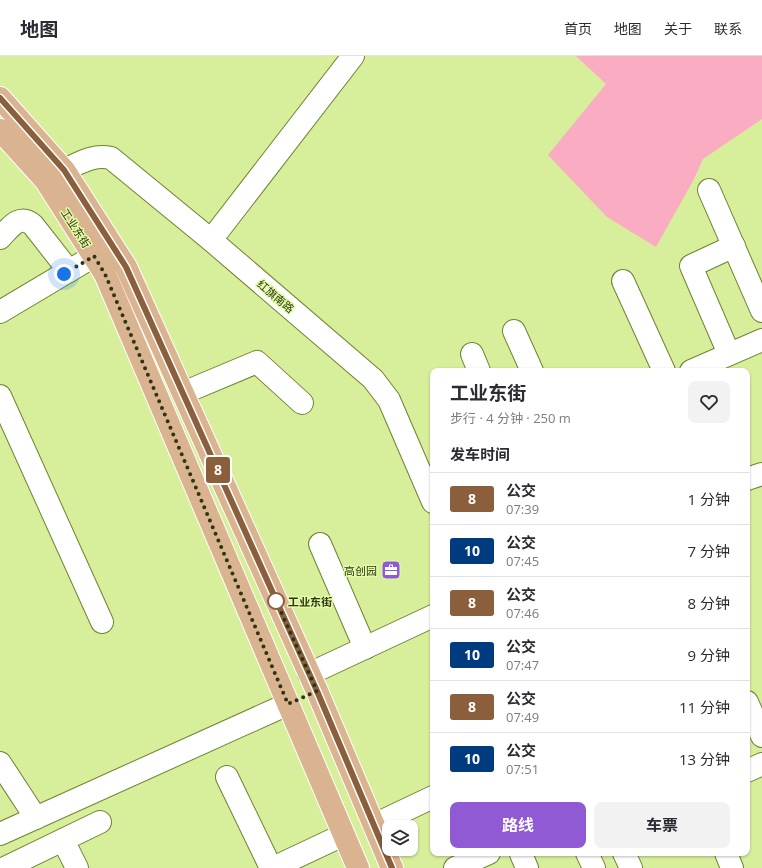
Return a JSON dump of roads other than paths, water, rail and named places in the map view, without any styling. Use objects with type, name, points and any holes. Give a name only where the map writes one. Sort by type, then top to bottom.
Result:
[{"type":"main road","name":"工业东街","points":[[0,98],[64,170],[126,267],[313,682],[392,868]]},
{"type":"main road","name":"工业东街","points":[[0,130],[46,181],[105,274],[358,868]]},
{"type":"main road","points":[[288,704],[313,682]]},
{"type":"street","points":[[211,240],[353,56]]},
{"type":"street","name":"红旗南路","points":[[64,170],[94,156],[111,158],[211,240],[373,379],[388,400],[430,489]]},
{"type":"street","points":[[709,190],[762,311]]},
{"type":"street","points":[[0,238],[17,222],[23,219],[29,221],[33,224],[69,271]]},
{"type":"street","points":[[729,354],[691,266],[734,246]]},
{"type":"street","points":[[0,312],[94,256]]},
{"type":"street","points":[[623,281],[663,368]]},
{"type":"street","points":[[514,331],[531,368]]},
{"type":"street","points":[[698,368],[762,340]]},
{"type":"street","points":[[183,393],[257,362],[302,403]]},
{"type":"street","points":[[0,396],[102,622]]},
{"type":"street","points":[[750,477],[762,474]]},
{"type":"street","points":[[320,544],[365,648]]},
{"type":"street","points":[[313,682],[365,648],[430,617]]},
{"type":"street","points":[[0,834],[288,704]]},
{"type":"street","points":[[750,709],[762,736]]},
{"type":"street","points":[[0,763],[36,818]]},
{"type":"street","points":[[750,770],[762,764]]},
{"type":"street","points":[[227,777],[272,868],[343,835]]},
{"type":"street","points":[[374,825],[430,798]]},
{"type":"street","points":[[5,868],[100,822]]},
{"type":"street","points":[[63,840],[77,868]]},
{"type":"street","points":[[455,868],[481,856]]},
{"type":"street","points":[[588,856],[594,868]]},
{"type":"street","points":[[625,856],[631,868]]},
{"type":"street","points":[[727,856],[732,868]]},
{"type":"place","name":"高创园","points":[[391,570]]},
{"type":"place","name":"工业东街","points":[[276,601]]}]
